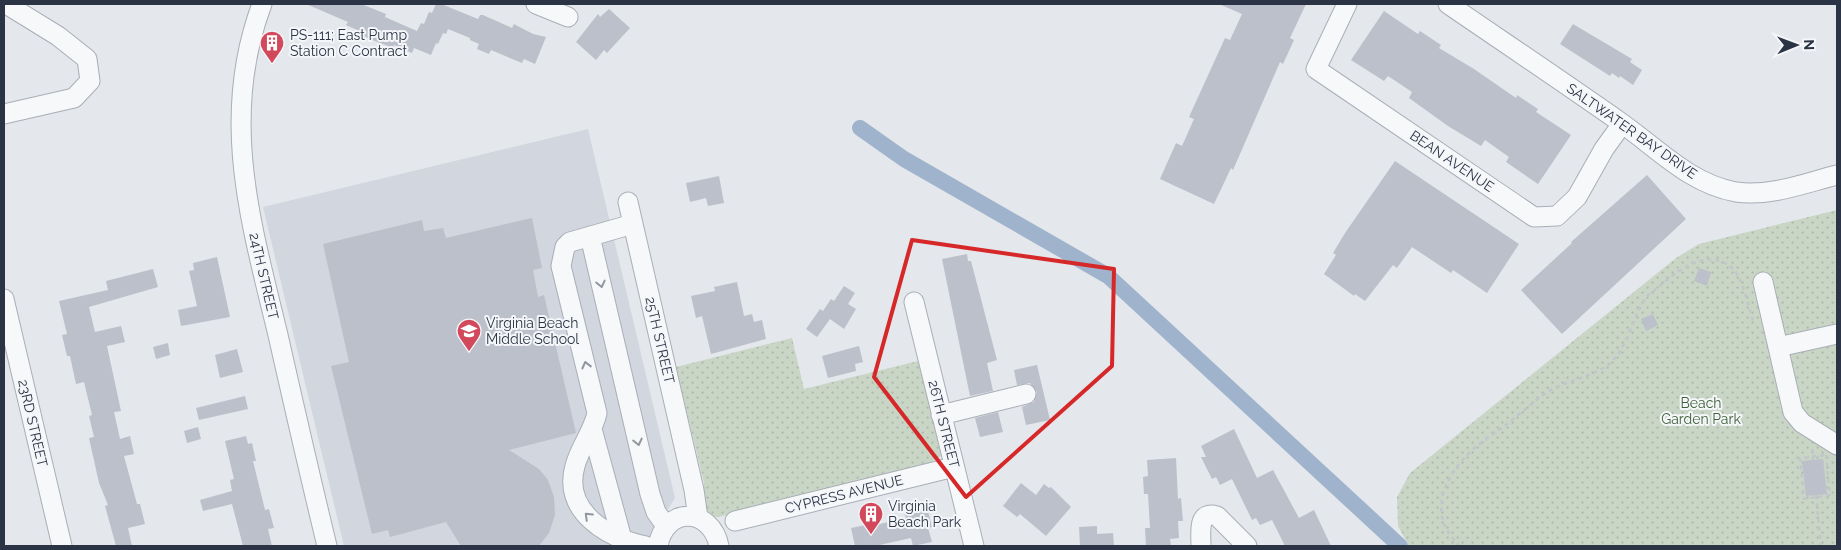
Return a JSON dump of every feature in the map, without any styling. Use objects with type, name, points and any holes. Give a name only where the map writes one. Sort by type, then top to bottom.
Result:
[{"type":"street","points":[[4,114],[74,98],[90,81],[87,59],[58,36],[6,4]]},
{"type":"street","name":"24TH STREET","points":[[262,4],[250,47],[243,87],[240,121],[241,155],[250,216],[327,546]]},
{"type":"street","points":[[536,4],[568,17]]},
{"type":"street","name":"BEAN AVENUE","points":[[1347,4],[1316,69],[1534,217],[1557,216],[1577,197],[1604,149],[1622,124]]},
{"type":"street","name":"SALTWATER BAY DRIVE","points":[[1448,4],[1697,178],[1713,186],[1738,192],[1777,190],[1837,175]]},
{"type":"street","name":"25TH STREET","points":[[628,202],[700,519],[712,528],[719,546]]},
{"type":"street","points":[[633,224],[570,242],[565,247],[561,266],[596,413],[592,429],[574,466],[572,490],[576,504],[584,514],[597,524],[622,539],[646,546]]},
{"type":"street","points":[[590,236],[650,494],[656,512],[670,523],[684,516],[700,519]]},
{"type":"street","points":[[1763,282],[1793,412],[1797,419],[1837,446]]},
{"type":"street","name":"23RD STREET","points":[[4,299],[62,546]]},
{"type":"street","name":"26TH STREET","points":[[914,302],[974,546]]},
{"type":"street","points":[[1778,347],[1837,334]]},
{"type":"street","points":[[941,415],[1026,394]]},
{"type":"street","points":[[592,429],[622,539]]},
{"type":"street","name":"CYPRESS AVENUE","points":[[700,519],[735,521],[954,467]]},
{"type":"street","name":"25TH STREET","points":[[658,546],[660,535],[686,508],[691,496],[691,477]]},
{"type":"street","points":[[1201,546],[1201,521],[1210,514],[1216,516],[1247,546]]},
{"type":"street","points":[[719,546],[735,521]]},
{"type":"path","points":[[1460,546],[1449,536],[1441,520],[1441,504],[1445,487],[1468,454],[1551,390],[1580,380],[1609,364],[1619,351],[1646,298],[1678,270],[1693,262],[1707,259],[1728,265],[1736,274],[1756,329]]},
{"type":"path","points":[[1808,442],[1813,458]]},
{"type":"path","points":[[1826,455],[1830,496],[1804,499],[1800,458],[1813,458],[1826,455]]},
{"type":"path","points":[[1817,496],[1822,546]]},
{"type":"highlighted area","points":[[912,240],[1114,269],[1112,366],[966,497],[874,377]]},
{"type":"shaded area","name":"Virginia Beach Middle School","points":[[588,129],[675,498],[658,525],[655,546],[344,546],[263,207]]},
{"type":"green space","name":"Beach Garden Park","points":[[1837,210],[1837,546],[1409,546],[1398,526],[1397,497],[1410,473],[1676,258],[1699,244]]},
{"type":"green space","points":[[792,338],[804,389],[918,361],[942,450],[941,456],[929,463],[719,517],[707,516],[704,511],[704,483],[676,367]]},
{"type":"building","points":[[306,4],[361,4],[386,14],[385,17],[417,31],[421,23],[424,24],[429,12],[432,13],[436,4],[441,4],[478,19],[480,15],[483,15],[512,28],[514,24],[533,34],[546,37],[535,64],[524,59],[522,63],[491,50],[489,54],[477,49],[479,44],[470,40],[470,38],[448,29],[446,34],[443,33],[438,44],[436,43],[431,55],[414,48],[412,53],[394,45],[393,48],[362,36],[364,33],[346,25],[348,22]]},
{"type":"building","points":[[1219,4],[1306,4],[1290,38],[1294,40],[1283,64],[1280,62],[1233,170],[1231,168],[1214,204],[1160,179],[1176,143],[1182,146],[1194,119],[1189,117],[1225,38],[1230,40],[1242,14]]},
{"type":"building","points":[[609,9],[630,28],[607,53],[604,50],[596,60],[576,42],[598,14],[600,17]]},
{"type":"building","points":[[1384,11],[1418,34],[1420,31],[1441,45],[1439,48],[1516,98],[1517,95],[1538,109],[1536,112],[1571,135],[1538,184],[1506,162],[1509,157],[1485,140],[1481,146],[1448,126],[1409,98],[1412,92],[1388,76],[1384,81],[1351,60]]},
{"type":"building","points":[[1573,24],[1632,59],[1630,62],[1642,70],[1633,85],[1620,76],[1619,78],[1612,73],[1610,76],[1560,44]]},
{"type":"building","points":[[1395,161],[1519,244],[1487,293],[1453,270],[1451,273],[1412,247],[1397,268],[1393,265],[1365,301],[1355,294],[1354,296],[1324,274],[1336,255],[1333,253],[1345,233]]},
{"type":"building","points":[[1647,175],[1686,219],[1562,334],[1521,290],[1571,242]]},
{"type":"building","points":[[719,176],[724,203],[708,206],[706,198],[690,202],[686,183]]},
{"type":"building","points":[[532,218],[542,268],[533,270],[538,297],[544,295],[576,433],[509,450],[539,469],[548,480],[554,497],[555,515],[549,533],[539,546],[461,546],[446,522],[390,537],[388,530],[372,534],[331,366],[349,362],[323,244],[422,220],[424,231],[443,228],[446,238]]},
{"type":"building","points":[[967,254],[968,261],[971,261],[997,360],[987,363],[993,391],[970,396],[942,259]]},
{"type":"building","points":[[217,257],[230,317],[181,326],[178,310],[197,306],[189,271],[194,270],[193,263]]},
{"type":"building","points":[[1699,268],[1711,272],[1707,286],[1694,281]]},
{"type":"building","points":[[153,269],[158,287],[89,307],[95,332],[121,326],[125,342],[107,346],[121,411],[114,412],[120,439],[130,436],[134,454],[124,456],[137,504],[140,504],[145,524],[128,528],[132,546],[116,546],[105,506],[108,505],[99,483],[89,438],[94,437],[89,416],[92,415],[84,382],[76,384],[70,356],[67,356],[62,335],[67,334],[59,301],[108,290],[106,281]]},
{"type":"building","points":[[737,282],[744,316],[752,314],[754,322],[762,320],[766,339],[711,354],[702,316],[696,318],[691,296],[715,291],[714,287]]},
{"type":"building","points":[[844,286],[855,293],[848,304],[856,309],[844,329],[830,319],[817,337],[806,329],[820,309],[823,311],[831,299],[834,301]]},
{"type":"building","points":[[1653,314],[1658,325],[1646,331],[1641,319]]},
{"type":"building","points":[[168,343],[170,355],[156,359],[153,347]]},
{"type":"building","points":[[859,346],[863,362],[855,364],[856,371],[828,378],[822,356]]},
{"type":"building","points":[[237,349],[243,372],[220,378],[215,355]]},
{"type":"building","points":[[1037,365],[1050,420],[1026,425],[1022,407],[1034,402],[1037,392],[1030,383],[1017,385],[1014,370]]},
{"type":"building","points":[[245,396],[248,409],[199,420],[196,408]]},
{"type":"building","points":[[998,412],[1003,432],[980,437],[975,418]]},
{"type":"building","points":[[198,427],[201,439],[187,443],[184,431]]},
{"type":"building","points":[[1234,429],[1257,478],[1273,470],[1299,518],[1314,510],[1331,546],[1285,546],[1272,520],[1260,525],[1256,518],[1252,520],[1232,479],[1220,485],[1216,477],[1212,479],[1201,457],[1206,457],[1201,446]]},
{"type":"building","points":[[246,436],[248,444],[252,443],[256,461],[253,461],[265,510],[269,509],[274,528],[268,529],[272,546],[243,546],[232,504],[203,511],[200,500],[232,491],[230,480],[234,479],[225,441]]},
{"type":"building","points":[[1176,458],[1178,499],[1181,498],[1183,521],[1178,521],[1179,538],[1170,539],[1171,546],[1146,546],[1145,528],[1150,528],[1148,494],[1144,494],[1143,477],[1148,476],[1147,460]]},
{"type":"building","points":[[1823,459],[1827,494],[1806,496],[1802,461]]},
{"type":"building","points":[[1021,483],[1036,495],[1044,484],[1049,488],[1051,487],[1071,507],[1046,536],[1020,514],[1017,517],[1003,506]]},
{"type":"building","points":[[927,507],[932,527],[928,528],[932,542],[913,546],[911,538],[875,546],[855,546],[851,528],[871,524],[871,526],[906,518],[904,513]]},
{"type":"building","points":[[1097,526],[1097,534],[1113,533],[1114,546],[1080,546],[1079,527]]},
{"type":"waterway","points":[[860,128],[904,159],[1108,276],[1400,546]]},
{"type":"place","name":"PS-111; East Pump Station C Contract","points":[[272,64]]},
{"type":"place","name":"Virginia Beach Middle School","points":[[469,352]]},
{"type":"place","name":"Virginia Beach Park","points":[[871,535]]}]
